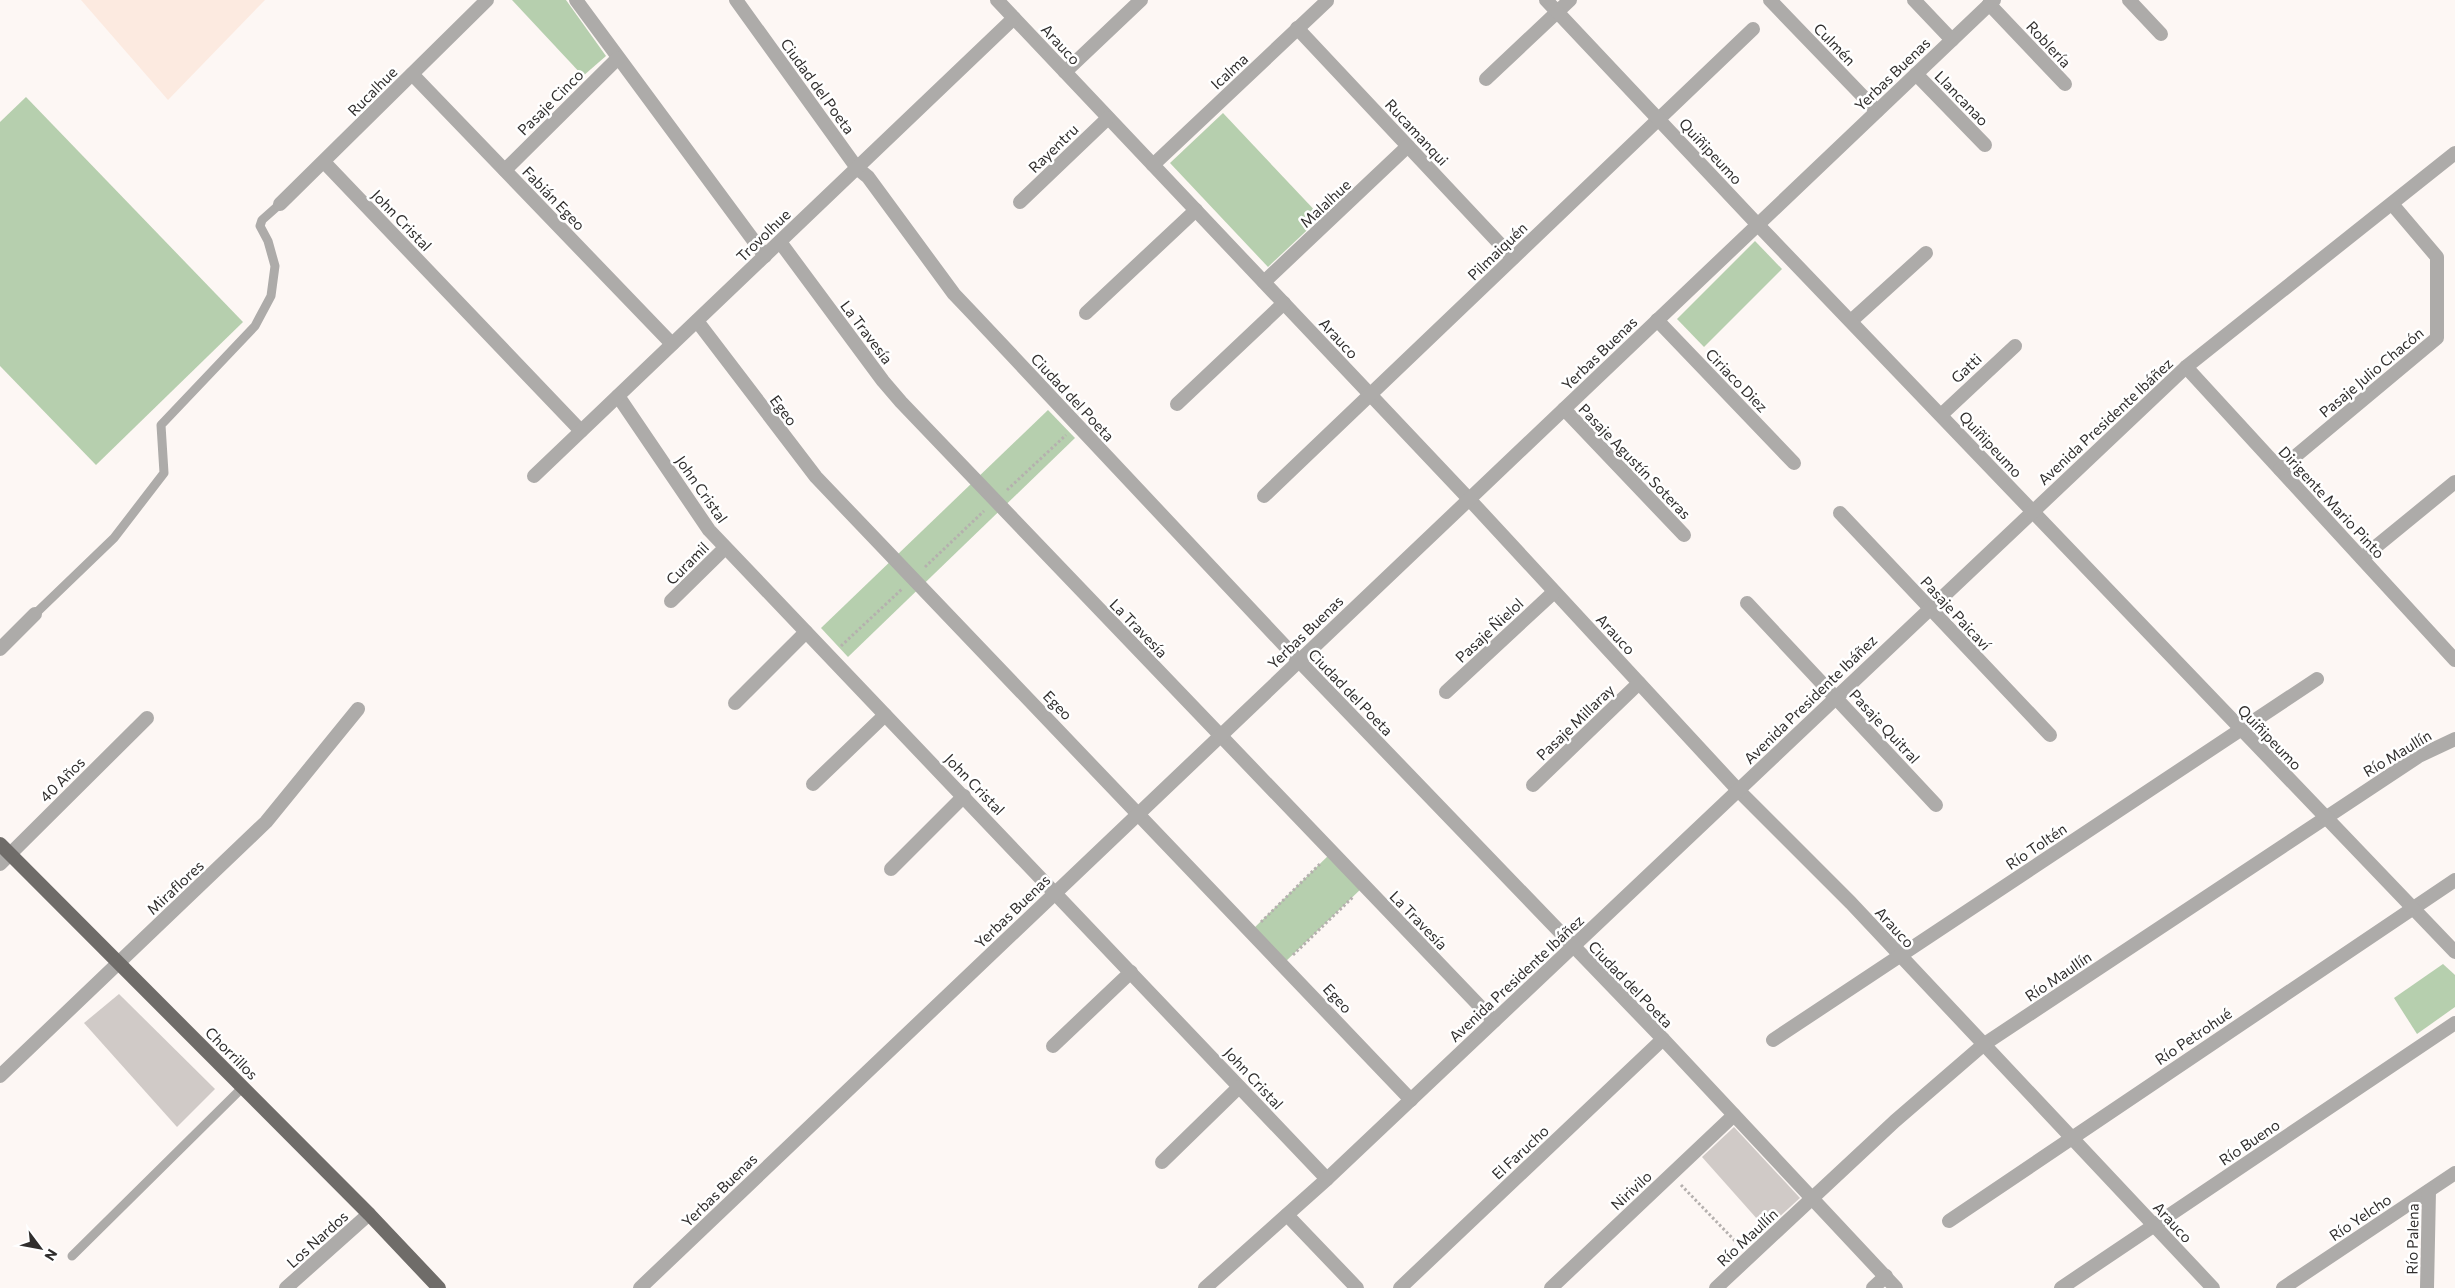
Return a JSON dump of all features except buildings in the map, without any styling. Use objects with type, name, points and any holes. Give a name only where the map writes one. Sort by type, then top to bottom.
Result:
[{"type":"main road","name":"Chorrillos","points":[[3,854],[119,962],[369,1214],[439,1288]]},
{"type":"street","name":"Rucalhue","points":[[280,204],[487,0]]},
{"type":"street","points":[[576,0],[765,256]]},
{"type":"street","name":"Ciudad del Poeta","points":[[736,0],[858,168],[868,177],[954,294],[1299,661],[1663,1039],[1896,1288]]},
{"type":"street","name":"Arauco","points":[[997,0],[1469,499],[1738,790],[1851,903],[2213,1288]]},
{"type":"street","points":[[1065,72],[1141,0]]},
{"type":"street","name":"Quiñipeumo","points":[[1546,0],[1758,225],[2455,952]]},
{"type":"street","points":[[1486,79],[1570,0]]},
{"type":"street","name":"Culmén","points":[[1770,0],[1877,111]]},
{"type":"street","points":[[1914,0],[1952,40]]},
{"type":"street","points":[[2128,0],[2161,34]]},
{"type":"street","name":"Icalma","points":[[1153,165],[1327,1]]},
{"type":"street","name":"Yerbas Buenas","points":[[640,1288],[1992,2]]},
{"type":"street","name":"Roblería","points":[[1992,2],[2065,84]]},
{"type":"street","name":"Trovolhue","points":[[534,476],[1014,18]]},
{"type":"street","name":"Rucamanqui","points":[[1297,28],[1513,258]]},
{"type":"street","name":"Pilmaiquén","points":[[1264,496],[1753,29]]},
{"type":"street","name":"Pasaje Cinco","points":[[505,170],[618,58]]},
{"type":"street","name":"Fabián Egeo","points":[[412,74],[672,344]]},
{"type":"street","name":"Llancanao","points":[[1916,74],[1985,145]]},
{"type":"street","name":"Rayentru","points":[[1020,202],[1108,118]]},
{"type":"street","name":"Malalhue","points":[[1264,282],[1408,146]]},
{"type":"street","name":"Avenida Presidente Ibáñez","points":[[1205,1288],[1328,1179],[1929,608],[2186,367],[2455,153]]},
{"type":"street","name":"John Cristal","points":[[324,162],[581,431]]},
{"type":"street","name":"Pasaje Julio Chacón","points":[[2280,469],[2437,338],[2437,257],[2392,204]]},
{"type":"street","points":[[1086,313],[1196,210]]},
{"type":"street","name":"La Travesía","points":[[780,242],[883,381],[995,501],[1494,1021]]},
{"type":"street","points":[[1851,321],[1926,253]]},
{"type":"street","points":[[1177,404],[1284,303]]},
{"type":"street","name":"Ciriaco Diez","points":[[1658,320],[1794,463]]},
{"type":"street","name":"Egeo","points":[[697,321],[798,456],[1411,1100]]},
{"type":"street","name":"Gatti","points":[[1941,415],[2015,346]]},
{"type":"street","name":"Dirigente Mario Pinto","points":[[2186,367],[2455,660]]},
{"type":"street","name":"John Cristal","points":[[618,396],[709,530],[725,548],[1056,892],[1328,1179]]},
{"type":"street","name":"Pasaje Agustín Soteras","points":[[1564,409],[1684,535]]},
{"type":"street","points":[[2362,558],[2455,482]]},
{"type":"street","name":"Pasaje Paicaví","points":[[1840,513],[2050,736]]},
{"type":"street","name":"Curamil","points":[[672,601],[725,548]]},
{"type":"street","name":"Pasaje Ñielol","points":[[1446,692],[1554,592]]},
{"type":"street","name":"Pasaje Quitral","points":[[1747,603],[1936,805]]},
{"type":"street","points":[[0,649],[35,614]]},
{"type":"street","points":[[735,703],[806,632]]},
{"type":"street","name":"Río Toltén","points":[[1773,1040],[2317,679]]},
{"type":"street","name":"Pasaje Millaray","points":[[1533,785],[1639,683]]},
{"type":"street","name":"Miraflores","points":[[0,1076],[266,822],[358,709]]},
{"type":"street","points":[[813,784],[885,715]]},
{"type":"street","name":"40 Años","points":[[3,854],[146,718]]},
{"type":"street","name":"Río Maullín","points":[[1716,1288],[1895,1121],[1983,1045],[2419,756],[2455,739]]},
{"type":"street","points":[[891,869],[964,796]]},
{"type":"street","name":"Río Petrohué","points":[[1949,1220],[2455,880]]},
{"type":"street","points":[[1052,1046],[1131,972]]},
{"type":"street","name":"Río Bueno","points":[[2061,1288],[2455,1023]]},
{"type":"street","name":"El Farucho","points":[[1400,1288],[1663,1039]]},
{"type":"street","points":[[1162,1162],[1239,1087]]},
{"type":"street","name":"Nirivilo","points":[[1551,1288],[1734,1115]]},
{"type":"street","name":"Río Yelcho","points":[[2283,1288],[2455,1173]]},
{"type":"street","name":"Río Palena","points":[[2427,1288],[2428,1191]]},
{"type":"street","name":"Los Nardos","points":[[286,1288],[369,1214]]},
{"type":"street","points":[[1287,1215],[1356,1288]]},
{"type":"street","points":[[1873,1288],[1886,1276]]},
{"type":"lane","points":[[35,614],[114,538],[164,473],[161,425],[255,326],[271,296],[276,266],[268,241],[260,226],[262,220],[280,204]]},
{"type":"lane","points":[[72,1256],[242,1087]]},
{"type":"path","points":[[830,657],[1077,424]]},
{"type":"path","points":[[1251,931],[1332,852]]},
{"type":"path","points":[[1283,964],[1364,886]]},
{"type":"path","points":[[1671,1174],[1750,1257]]},
{"type":"shaded area","points":[[81,0],[265,0],[168,100]]},
{"type":"green space","points":[[512,0],[566,0],[606,56],[583,76]]},
{"type":"green space","points":[[26,97],[243,322],[96,465],[0,366],[0,122]]},
{"type":"green space","points":[[1223,113],[1321,217],[1268,267],[1170,163]]},
{"type":"green space","points":[[1755,241],[1782,269],[1704,347],[1677,319]]},
{"type":"green space","points":[[1048,410],[1075,438],[848,657],[821,628]]},
{"type":"green space","points":[[1332,852],[1364,886],[1283,964],[1251,931]]},
{"type":"green space","points":[[2443,964],[2455,975],[2455,1007],[2417,1034],[2394,998]]}]
